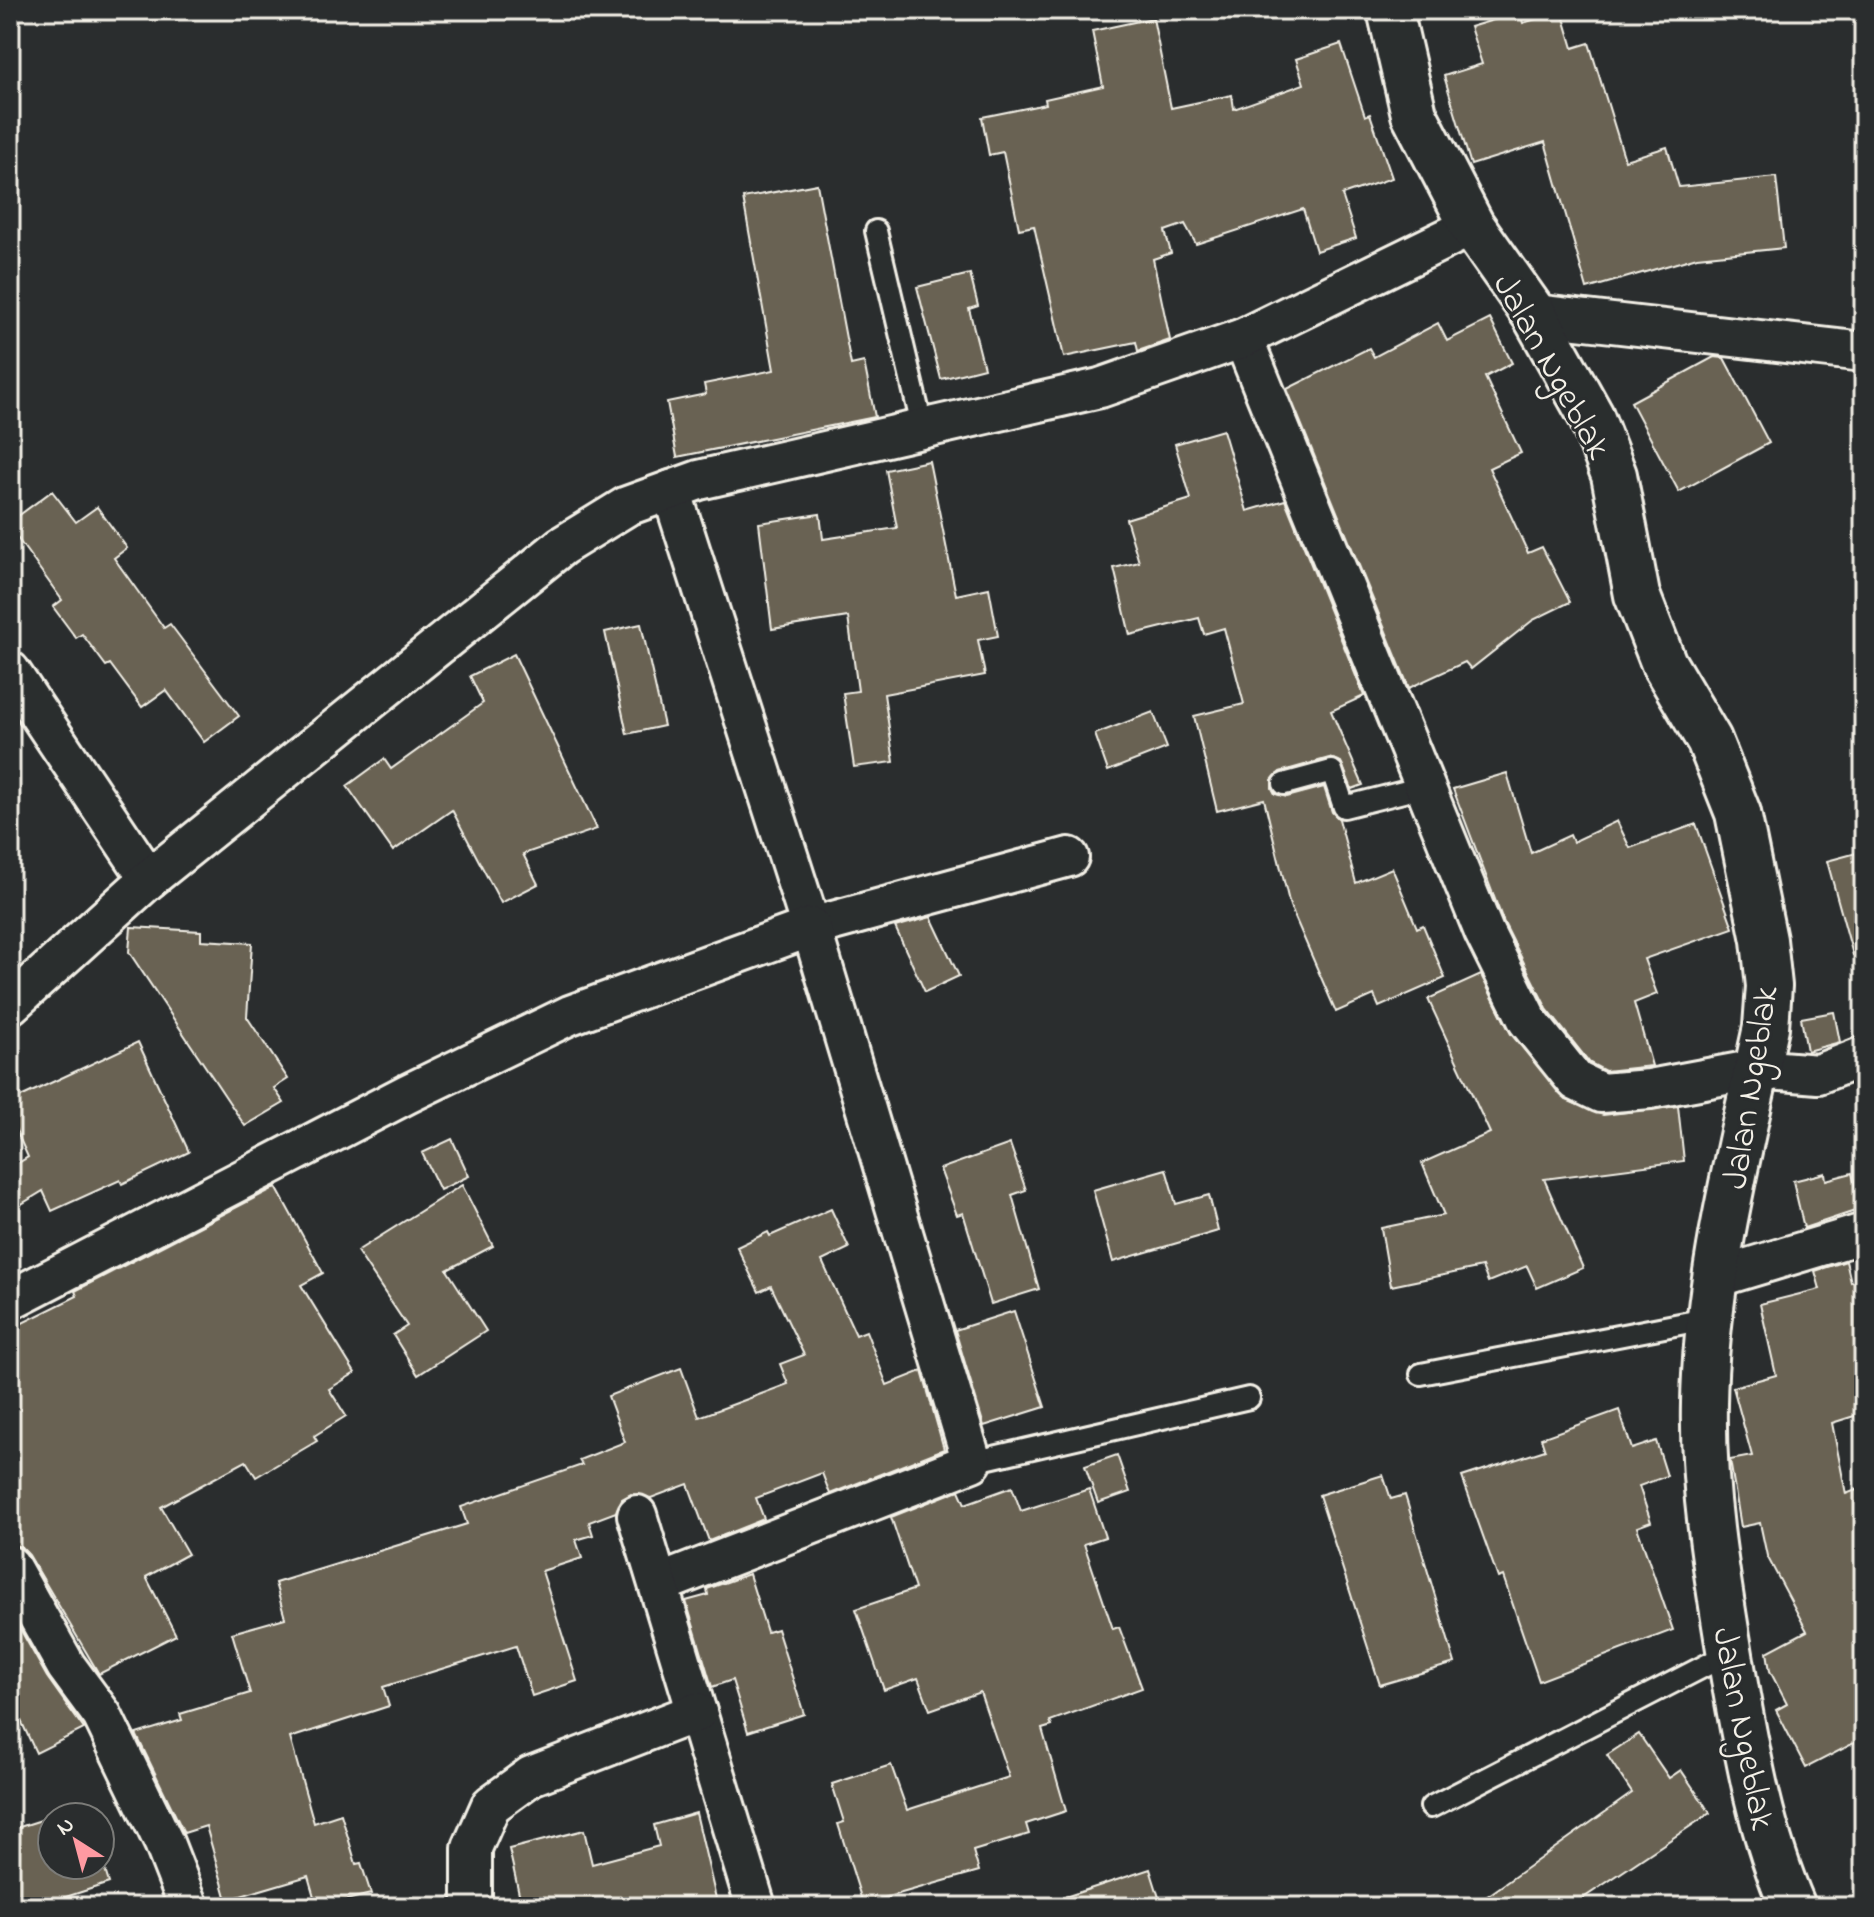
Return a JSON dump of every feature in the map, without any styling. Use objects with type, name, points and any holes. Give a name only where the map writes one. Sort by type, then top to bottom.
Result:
[{"type":"main road","name":"Jalan Ngeblak","points":[[1391,10],[1414,114],[1472,226],[1534,314],[1591,416],[1614,475],[1637,595],[1664,664],[1709,740],[1738,813],[1764,940],[1769,986],[1766,1027],[1713,1298],[1704,1403],[1710,1526],[1753,1787],[1773,1860],[1793,1907]]},
{"type":"street","points":[[10,1005],[149,879],[562,546],[627,506],[699,480],[1100,388],[1243,338],[1472,226]]},
{"type":"street","points":[[1534,314],[1864,352]]},
{"type":"street","points":[[1243,338],[1484,932],[1528,1021],[1576,1081],[1601,1093],[1650,1089],[1757,1069],[1818,1074],[1864,1056]]},
{"type":"street","points":[[659,1584],[972,1462],[811,927],[671,490]]},
{"type":"street","points":[[10,671],[149,879]]},
{"type":"street","points":[[10,1300],[393,1101],[570,1015],[811,927],[1069,857]]},
{"type":"street","points":[[1713,1298],[1864,1233]]},
{"type":"street","points":[[637,1515],[756,1907]]},
{"type":"street","points":[[10,1566],[66,1666],[102,1715],[158,1830],[189,1907]]},
{"type":"street","points":[[472,1907],[472,1848],[491,1805],[531,1776],[697,1712]]},
{"type":"lane","points":[[876,231],[923,430]]},
{"type":"lane","points":[[1284,784],[1332,771],[1344,807],[1427,786]]},
{"type":"lane","points":[[1421,1374],[1713,1298]]},
{"type":"lane","points":[[972,1462],[1249,1398]]},
{"type":"lane","points":[[1431,1807],[1730,1653]]},
{"type":"building","points":[[1562,11],[1573,48],[1589,43],[1625,160],[1667,147],[1679,187],[1776,177],[1784,248],[1697,257],[1587,289],[1545,142],[1471,165],[1444,76],[1482,64],[1470,27],[1520,12],[1523,23]]},
{"type":"building","points":[[1153,18],[1171,108],[1232,95],[1234,109],[1304,84],[1296,59],[1341,44],[1365,116],[1370,114],[1392,178],[1342,195],[1356,238],[1316,251],[1303,209],[1196,244],[1185,224],[1165,231],[1171,253],[1153,259],[1170,340],[1138,351],[1136,342],[1064,357],[1034,226],[1019,229],[1003,152],[989,155],[982,117],[1046,104],[1045,99],[1103,86],[1092,31]]},
{"type":"building","points":[[817,184],[851,365],[864,362],[875,417],[677,457],[667,402],[706,394],[704,384],[774,370],[743,198]]},
{"type":"building","points":[[970,274],[978,306],[969,309],[984,368],[941,379],[917,287]]},
{"type":"building","points":[[1490,319],[1512,363],[1485,377],[1521,453],[1489,468],[1528,553],[1542,547],[1570,602],[1533,620],[1471,669],[1465,662],[1409,688],[1287,389],[1369,348],[1374,357],[1438,323],[1447,341]]},
{"type":"building","points":[[1714,357],[1724,358],[1769,443],[1679,492],[1631,402]]},
{"type":"building","points":[[1223,430],[1247,511],[1285,500],[1364,696],[1331,711],[1363,785],[1352,789],[1341,762],[1329,758],[1280,772],[1272,780],[1272,788],[1275,794],[1287,797],[1324,787],[1332,812],[1339,819],[1356,883],[1392,868],[1417,928],[1423,925],[1445,978],[1379,1007],[1374,995],[1336,1012],[1290,906],[1264,799],[1217,811],[1194,716],[1244,704],[1224,628],[1204,634],[1199,618],[1130,635],[1114,568],[1139,562],[1126,519],[1191,499],[1175,444]]},
{"type":"building","points":[[929,461],[956,595],[989,588],[998,636],[978,640],[985,675],[884,694],[894,762],[854,767],[843,693],[858,691],[848,617],[772,629],[759,523],[820,514],[823,539],[897,528],[886,470]]},
{"type":"building","points":[[52,491],[76,522],[97,507],[127,548],[114,558],[164,628],[170,624],[239,716],[204,742],[166,690],[142,707],[110,664],[106,666],[82,634],[76,638],[53,607],[62,600],[10,528],[10,522]]},
{"type":"building","points":[[641,624],[664,726],[627,734],[605,632]]},
{"type":"building","points":[[514,654],[597,829],[523,854],[538,884],[501,903],[452,810],[393,851],[347,786],[384,759],[391,769],[483,703],[470,676]]},
{"type":"building","points":[[1153,712],[1167,748],[1108,771],[1095,734]]},
{"type":"building","points":[[1507,773],[1531,853],[1570,835],[1573,842],[1617,821],[1630,848],[1696,824],[1733,928],[1644,959],[1657,994],[1634,1003],[1652,1066],[1605,1071],[1590,1063],[1547,1009],[1504,923],[1453,789]]},
{"type":"building","points":[[1864,851],[1864,954],[1853,955],[1827,861]]},
{"type":"building","points":[[931,917],[959,976],[925,992],[895,927]]},
{"type":"building","points":[[131,927],[201,931],[201,940],[252,943],[247,1017],[288,1079],[274,1088],[284,1103],[245,1126],[129,952]]},
{"type":"building","points":[[1481,975],[1511,1034],[1566,1100],[1603,1115],[1678,1106],[1684,1161],[1544,1179],[1583,1268],[1537,1288],[1527,1266],[1488,1282],[1482,1267],[1391,1286],[1381,1228],[1444,1215],[1422,1163],[1490,1133],[1428,999]]},
{"type":"building","points":[[1834,1012],[1840,1042],[1807,1051],[1801,1018]]},
{"type":"building","points":[[138,1042],[189,1152],[122,1184],[120,1180],[52,1211],[43,1191],[10,1211],[10,1168],[28,1157],[10,1117],[10,1102]]},
{"type":"building","points":[[452,1139],[469,1176],[440,1190],[422,1153]]},
{"type":"building","points":[[1010,1144],[1026,1190],[1012,1195],[1039,1289],[991,1304],[963,1213],[957,1215],[940,1169]]},
{"type":"building","points":[[1166,1169],[1176,1204],[1209,1195],[1218,1231],[1113,1262],[1093,1190]]},
{"type":"building","points":[[1825,1173],[1826,1180],[1852,1173],[1861,1209],[1804,1228],[1793,1181]]},
{"type":"building","points":[[462,1185],[493,1246],[447,1270],[486,1331],[418,1375],[393,1335],[407,1326],[357,1251]]},
{"type":"building","points":[[276,1187],[323,1273],[301,1285],[355,1373],[329,1389],[346,1416],[314,1436],[317,1441],[256,1477],[246,1461],[161,1507],[188,1554],[146,1577],[176,1635],[99,1674],[29,1555],[21,1547],[10,1544],[10,1329],[77,1296],[75,1291]]},
{"type":"building","points":[[831,1209],[849,1248],[822,1261],[856,1335],[866,1331],[887,1385],[922,1371],[944,1449],[830,1494],[822,1473],[756,1498],[764,1519],[709,1541],[688,1484],[651,1498],[631,1494],[622,1499],[616,1512],[589,1522],[593,1535],[576,1540],[582,1558],[542,1571],[577,1681],[532,1696],[516,1646],[383,1687],[389,1706],[290,1738],[314,1823],[341,1814],[356,1864],[361,1863],[371,1894],[317,1907],[308,1876],[227,1900],[206,1826],[184,1833],[136,1734],[182,1720],[180,1714],[250,1693],[232,1633],[285,1618],[275,1583],[467,1524],[461,1507],[582,1465],[579,1460],[625,1442],[608,1396],[681,1368],[699,1417],[788,1384],[780,1364],[804,1355],[771,1286],[759,1292],[737,1247]]},
{"type":"building","points":[[1846,1261],[1851,1282],[1857,1281],[1864,1312],[1864,1413],[1832,1423],[1846,1494],[1864,1487],[1864,1738],[1806,1768],[1776,1710],[1787,1704],[1770,1671],[1767,1652],[1807,1631],[1767,1556],[1760,1523],[1741,1527],[1730,1460],[1752,1456],[1733,1387],[1776,1375],[1760,1304],[1820,1289],[1815,1271]]},
{"type":"building","points":[[1014,1311],[1045,1407],[984,1426],[955,1330]]},
{"type":"building","points":[[1619,1410],[1632,1449],[1656,1441],[1667,1476],[1639,1486],[1651,1522],[1637,1527],[1673,1630],[1539,1681],[1503,1576],[1498,1578],[1462,1477],[1545,1450],[1541,1438]]},
{"type":"building","points":[[1117,1455],[1130,1492],[1098,1503],[1085,1466]]},
{"type":"building","points":[[1383,1475],[1391,1499],[1405,1495],[1455,1663],[1380,1685],[1319,1495]]},
{"type":"building","points":[[1012,1487],[1021,1511],[1089,1489],[1105,1537],[1084,1544],[1113,1629],[1119,1627],[1142,1688],[1050,1721],[1052,1726],[1042,1729],[1066,1811],[1026,1824],[1029,1834],[973,1851],[979,1871],[863,1904],[838,1824],[844,1822],[832,1784],[891,1765],[907,1810],[1009,1777],[980,1692],[930,1710],[918,1678],[884,1690],[856,1609],[915,1589],[891,1517],[959,1490],[965,1504]]},
{"type":"building","points":[[749,1574],[767,1632],[777,1629],[804,1714],[748,1732],[732,1680],[712,1687],[686,1601],[708,1595],[707,1589]]},
{"type":"building","points":[[10,1611],[47,1677],[84,1729],[36,1753],[10,1697]]},
{"type":"building","points":[[1639,1734],[1669,1778],[1681,1770],[1710,1813],[1570,1907],[1472,1907],[1632,1793],[1607,1755]]},
{"type":"building","points":[[696,1813],[718,1907],[522,1907],[509,1849],[584,1830],[592,1864],[659,1846],[654,1825]]},
{"type":"building","points":[[36,1822],[36,1881],[109,1883],[35,1907],[10,1907],[10,1830]]},
{"type":"building","points":[[1150,1869],[1162,1907],[1057,1907],[1056,1900]]}]
